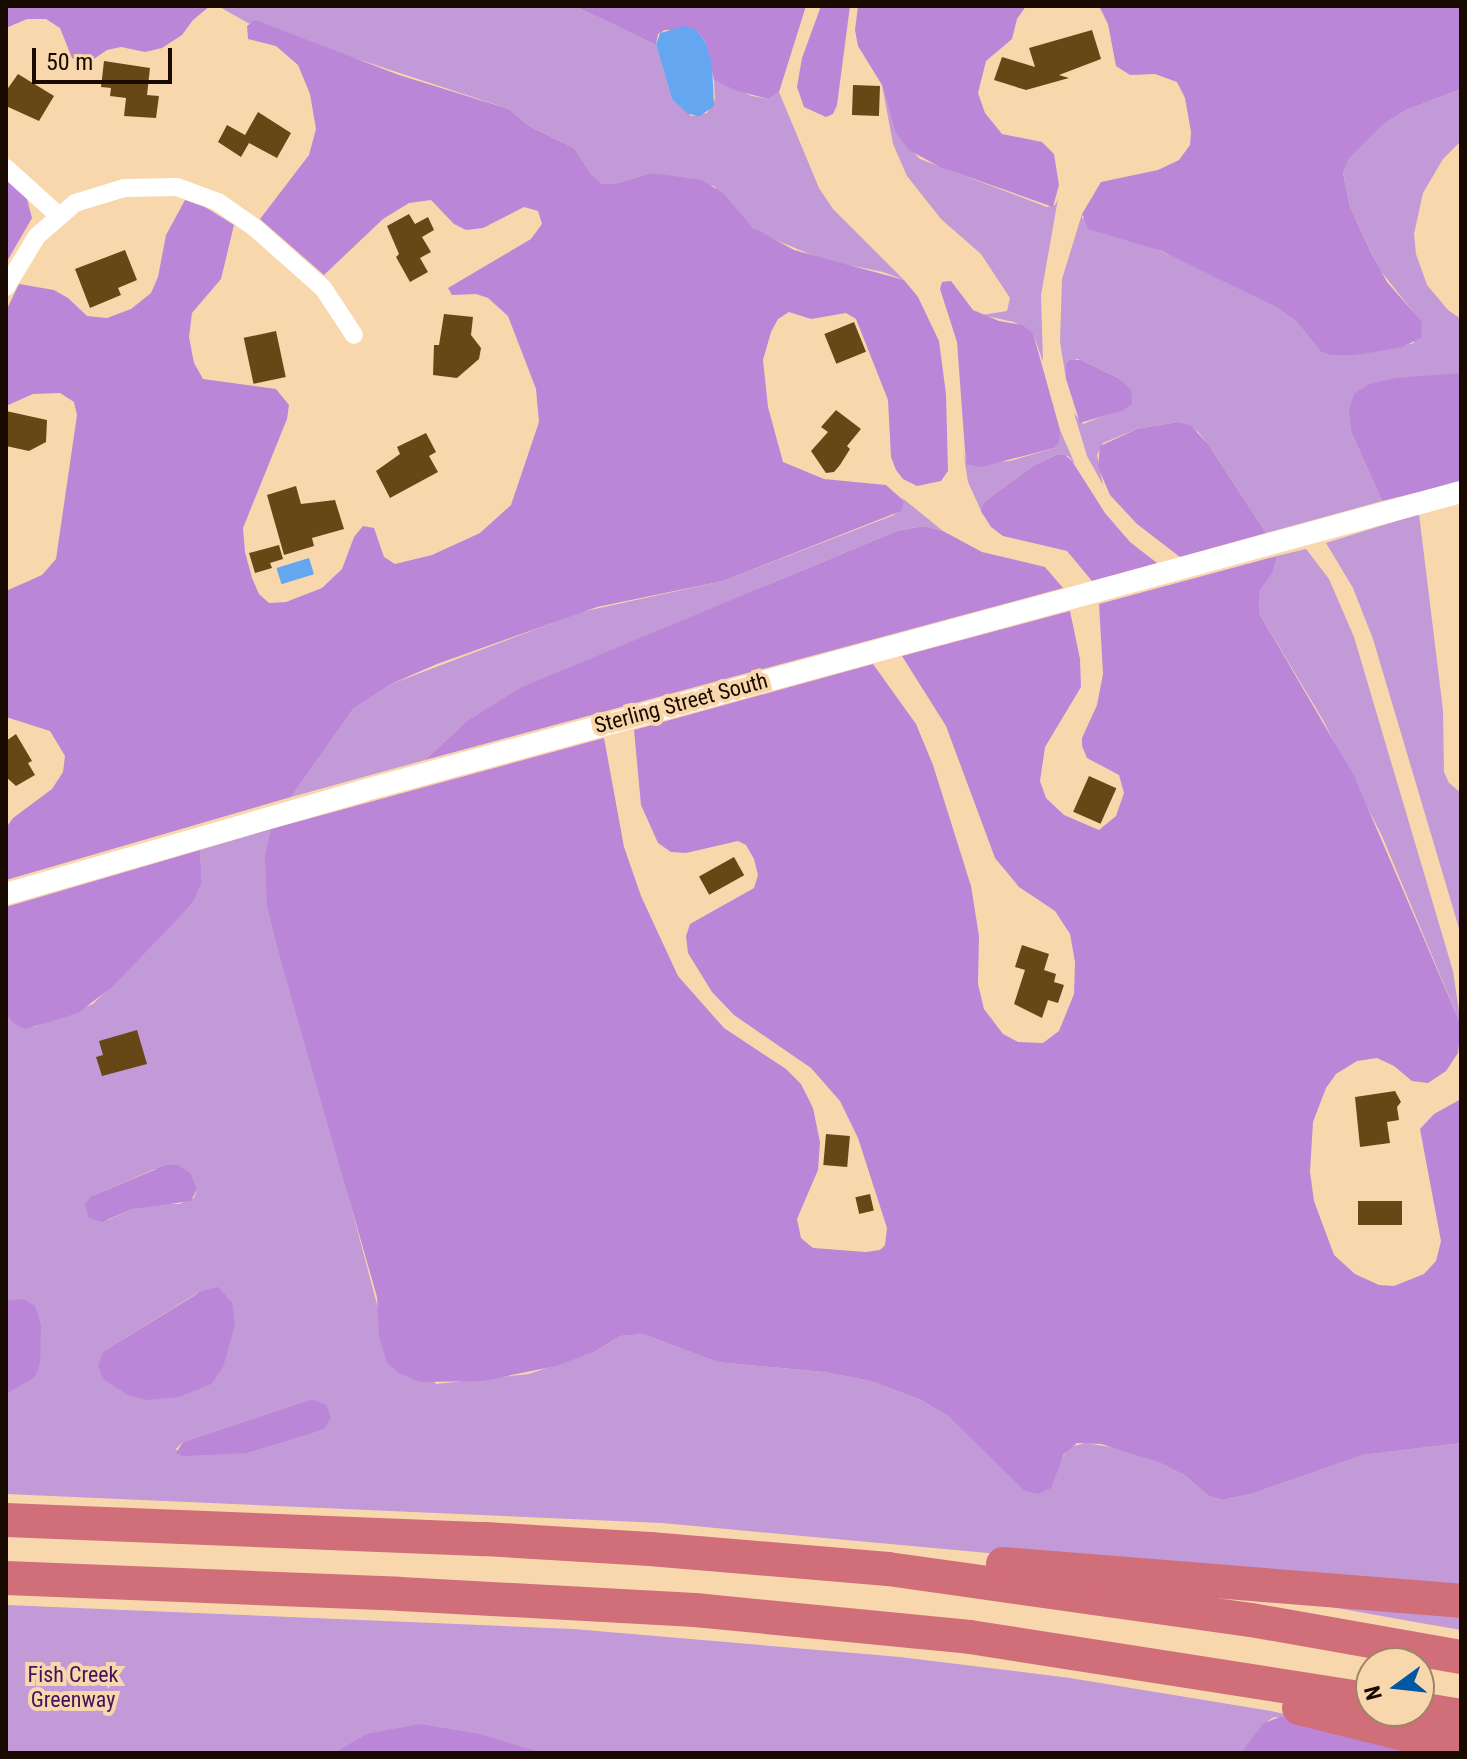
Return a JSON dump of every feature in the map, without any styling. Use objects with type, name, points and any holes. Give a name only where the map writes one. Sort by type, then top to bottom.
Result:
[{"type":"highway","points":[[6,1520],[485,1539],[888,1569],[1082,1594],[1461,1657]]},
{"type":"highway","points":[[701,1553],[1064,1566],[1461,1601]]},
{"type":"highway","points":[[6,1578],[695,1610],[970,1637],[1355,1697]]},
{"type":"highway","points":[[1229,1677],[1298,1708],[1461,1748]]},
{"type":"highway","points":[[1435,1712],[1461,1716]]},
{"type":"street","points":[[6,168],[58,215]]},
{"type":"street","points":[[6,287],[30,245],[58,215],[95,196],[133,186],[177,187],[211,198],[254,227],[323,288],[354,335]]},
{"type":"street","name":"Sterling Street South","points":[[6,894],[362,791],[1461,492]]},
{"type":"green space","points":[[218,6],[575,6],[656,45],[672,99],[691,116],[707,113],[715,99],[714,80],[752,96],[769,99],[779,92],[819,188],[833,209],[904,280],[883,272],[824,260],[766,236],[744,221],[714,186],[652,173],[618,183],[602,184],[591,174],[574,148],[529,126],[509,109],[248,23]]},
{"type":"green space","points":[[882,85],[895,132],[920,159],[1047,207],[1055,205],[1058,199],[1041,295],[1043,362],[1033,333],[1014,322],[982,315],[1007,311],[1010,298],[981,254],[941,219],[907,176],[893,144]]},
{"type":"green space","points":[[1461,89],[1461,141],[1443,159],[1423,193],[1414,234],[1416,254],[1427,285],[1448,310],[1461,319],[1461,373],[1369,384],[1352,434],[1382,501],[1266,533],[1208,444],[1198,432],[1178,422],[1137,429],[1103,443],[1097,455],[1103,485],[1087,456],[1074,413],[1083,424],[1129,406],[1118,378],[1081,360],[1076,359],[1066,379],[1060,342],[1062,279],[1082,214],[1082,218],[1192,264],[1274,306],[1296,321],[1321,352],[1357,355],[1414,343],[1414,313],[1380,270],[1350,207],[1343,173],[1349,159],[1385,123],[1406,110]]},
{"type":"green space","points":[[1060,430],[1075,464],[1068,456],[1056,455],[1033,466],[985,501],[983,515],[968,482],[963,451],[966,464],[1010,461],[1054,448]]},
{"type":"green space","points":[[901,497],[943,531],[923,526],[897,531],[523,687],[468,720],[425,760],[291,797],[353,709],[391,684],[581,612],[723,581],[894,515],[904,501]]},
{"type":"green space","points":[[1419,514],[1443,710],[1444,772],[1449,783],[1461,793],[1461,935],[1373,639],[1353,588],[1326,543]]},
{"type":"green space","points":[[1306,549],[1329,579],[1354,637],[1453,971],[1461,1025],[1382,836],[1323,720],[1259,613],[1260,590],[1273,573],[1277,556]]},
{"type":"green space","points":[[271,829],[267,907],[379,1312],[436,1384],[529,1374],[596,1351],[620,1336],[643,1334],[717,1362],[824,1372],[871,1381],[921,1400],[948,1416],[1024,1489],[1059,1464],[1069,1447],[1086,1443],[1121,1449],[1158,1462],[1184,1475],[1209,1496],[1222,1500],[1251,1494],[1363,1455],[1461,1443],[1461,1592],[1323,1584],[662,1523],[6,1494],[6,1014],[13,1023],[34,1027],[93,1004],[193,903],[202,883],[200,850]],"holes":[[[155,1169],[197,1189],[194,1198],[179,1204],[158,1203],[132,1209],[108,1220],[92,1196]],[[199,1292],[103,1379],[104,1351]],[[312,1399],[324,1429],[248,1453],[175,1450],[183,1442]]]},
{"type":"green space","name":"Fish Creek Greenway","points":[[6,1605],[573,1629],[900,1657],[1070,1678],[1271,1711],[1320,1722],[1274,1717],[1265,1723],[1400,1753],[6,1753]]},
{"type":"green space","points":[[1320,1605],[1461,1608],[1461,1630],[1415,1622]]},
{"type":"shaded area","points":[[6,6],[210,6],[193,20],[182,35],[162,48],[145,52],[121,47],[107,50],[85,65],[72,58],[60,28],[46,19],[27,19],[6,28]]},
{"type":"shaded area","points":[[575,6],[806,6],[779,92],[769,99],[737,91],[714,80],[705,41],[696,30],[665,30],[658,34],[656,45]]},
{"type":"shaded area","points":[[821,6],[850,6],[837,105],[833,114],[826,117],[804,107],[797,87],[802,58]]},
{"type":"shaded area","points":[[858,6],[1026,6],[1017,19],[1012,39],[986,61],[978,93],[985,113],[1002,134],[1042,142],[1054,154],[1059,185],[1053,207],[940,167],[909,150],[895,132],[882,85],[858,46],[855,30]]},
{"type":"shaded area","points":[[1099,6],[1461,6],[1461,89],[1406,110],[1385,123],[1349,159],[1343,173],[1350,207],[1373,256],[1387,282],[1422,322],[1421,338],[1402,347],[1357,355],[1329,355],[1321,352],[1296,321],[1274,306],[1162,251],[1088,229],[1082,214],[1101,182],[1158,170],[1179,160],[1190,145],[1191,132],[1185,98],[1177,82],[1155,74],[1130,75],[1116,66],[1108,24]]},
{"type":"shaded area","points":[[255,20],[399,75],[509,109],[529,126],[574,148],[591,174],[602,184],[618,183],[652,173],[702,180],[723,193],[752,227],[794,250],[904,280],[918,297],[939,341],[946,394],[948,471],[941,481],[917,486],[903,479],[896,470],[891,457],[888,400],[856,319],[846,313],[811,319],[789,312],[778,319],[763,360],[768,407],[783,462],[824,479],[886,485],[904,501],[901,511],[723,581],[597,607],[437,664],[391,684],[353,709],[291,797],[6,880],[6,828],[13,818],[52,789],[63,772],[65,756],[50,731],[6,717],[6,591],[42,575],[56,559],[77,415],[74,402],[60,393],[33,394],[6,406],[6,311],[19,284],[54,290],[87,316],[107,318],[131,309],[151,293],[158,277],[166,235],[185,200],[205,207],[234,225],[221,279],[192,313],[189,337],[194,363],[203,379],[276,389],[289,405],[287,419],[243,528],[252,578],[259,594],[269,603],[286,602],[322,588],[342,569],[354,537],[363,526],[374,528],[384,557],[395,564],[432,555],[480,533],[511,505],[539,422],[536,389],[508,316],[488,298],[476,294],[452,295],[448,288],[531,239],[542,224],[538,211],[524,207],[483,228],[466,230],[454,224],[431,200],[409,203],[383,219],[324,275],[260,219],[309,155],[316,129],[310,94],[298,65],[276,46],[248,39],[247,26]]},
{"type":"shaded area","points":[[6,179],[26,195],[32,218],[6,263]]},
{"type":"shaded area","points":[[951,281],[973,310],[999,321],[1022,325],[1033,333],[1060,430],[1059,442],[1054,448],[981,467],[966,464],[957,342],[940,289],[942,282]]},
{"type":"shaded area","points":[[1070,360],[1081,360],[1118,378],[1131,390],[1132,404],[1124,410],[1080,423],[1066,379],[1066,364]]},
{"type":"shaded area","points":[[1461,373],[1461,482],[1382,501],[1352,434],[1349,410],[1354,394],[1369,384],[1396,378]]},
{"type":"shaded area","points":[[1178,422],[1191,426],[1208,444],[1266,533],[1180,557],[1137,524],[1110,495],[1098,467],[1100,446],[1137,429]]},
{"type":"shaded area","points":[[1056,455],[1065,455],[1105,513],[1130,542],[1157,563],[1092,581],[1067,551],[1003,536],[991,527],[981,511],[985,501],[1033,466]]},
{"type":"shaded area","points":[[923,526],[943,531],[982,552],[1045,567],[1063,588],[425,760],[468,720],[522,687],[897,531]]},
{"type":"shaded area","points":[[1277,556],[1273,573],[1260,590],[1259,613],[1354,776],[1461,1025],[1458,1053],[1446,1071],[1428,1083],[1412,1081],[1394,1066],[1377,1058],[1357,1061],[1336,1074],[1326,1088],[1313,1122],[1310,1172],[1314,1201],[1334,1255],[1355,1274],[1379,1285],[1394,1286],[1424,1274],[1436,1261],[1441,1241],[1420,1129],[1434,1114],[1461,1099],[1461,1443],[1363,1455],[1251,1494],[1222,1500],[1209,1496],[1184,1475],[1158,1462],[1101,1444],[1077,1443],[1064,1454],[1051,1488],[1038,1494],[1024,1490],[948,1416],[921,1400],[871,1381],[824,1372],[717,1362],[643,1334],[620,1336],[596,1351],[556,1366],[483,1381],[420,1382],[399,1373],[387,1363],[379,1336],[377,1297],[267,907],[265,856],[271,829],[604,738],[624,847],[641,896],[678,976],[724,1028],[786,1069],[801,1084],[813,1108],[820,1142],[818,1170],[797,1219],[801,1238],[813,1248],[866,1252],[880,1250],[885,1245],[887,1228],[858,1138],[840,1101],[811,1068],[734,1015],[712,992],[688,953],[686,936],[690,924],[754,888],[758,875],[754,859],[746,845],[738,841],[686,853],[671,852],[658,843],[641,805],[634,730],[873,664],[916,724],[933,765],[971,886],[979,936],[978,984],[984,1009],[1003,1034],[1018,1042],[1043,1043],[1059,1031],[1074,994],[1075,962],[1070,934],[1055,911],[1019,887],[995,858],[946,726],[902,656],[1070,611],[1080,659],[1081,687],[1045,747],[1040,781],[1046,798],[1064,815],[1099,830],[1116,816],[1124,793],[1119,775],[1087,758],[1082,746],[1082,738],[1097,705],[1103,674],[1099,604]]},
{"type":"shaded area","points":[[200,850],[202,883],[193,903],[112,987],[78,1013],[26,1029],[13,1023],[6,1014],[6,907]]},
{"type":"shaded area","points":[[166,1165],[178,1165],[190,1173],[197,1189],[191,1201],[132,1209],[102,1222],[89,1218],[85,1204],[92,1196]]},
{"type":"shaded area","points":[[218,1287],[232,1303],[235,1325],[223,1367],[211,1384],[179,1397],[147,1400],[128,1395],[103,1379],[98,1365],[104,1351],[200,1292]]},
{"type":"shaded area","points":[[23,1299],[35,1306],[41,1325],[40,1363],[35,1377],[6,1394],[6,1301]]},
{"type":"shaded area","points":[[312,1399],[326,1405],[331,1418],[324,1429],[314,1433],[248,1453],[183,1456],[176,1453],[183,1442]]},
{"type":"shaded area","points":[[1280,1717],[1435,1753],[1241,1753],[1264,1723]]},
{"type":"shaded area","points":[[420,1724],[479,1734],[542,1753],[334,1753],[367,1734]]},
{"type":"water","points":[[685,26],[696,30],[705,41],[712,64],[714,106],[700,116],[688,114],[672,99],[656,45],[660,33]]},
{"type":"water","points":[[309,558],[314,574],[281,584],[276,568]]},
{"type":"building","points":[[1092,30],[1101,59],[1059,75],[1069,78],[1026,90],[994,80],[1002,57],[1035,67],[1029,48]]},
{"type":"building","points":[[104,61],[150,68],[147,95],[159,96],[156,118],[124,116],[126,98],[110,96],[111,88],[101,87]]},
{"type":"building","points":[[18,74],[54,96],[39,121],[6,106],[6,91]]},
{"type":"building","points":[[853,85],[880,86],[879,116],[852,115]]},
{"type":"building","points":[[258,112],[291,133],[277,158],[249,143],[241,157],[218,142],[227,125],[245,135]]},
{"type":"building","points":[[409,214],[415,224],[428,217],[434,230],[422,237],[431,252],[420,258],[428,272],[410,282],[396,257],[399,254],[387,226]]},
{"type":"building","points":[[125,250],[137,280],[118,288],[121,295],[90,308],[75,269]]},
{"type":"building","points":[[444,314],[473,317],[471,335],[481,348],[479,359],[457,378],[433,375],[434,345],[439,345]]},
{"type":"building","points":[[854,322],[866,352],[836,364],[824,334]]},
{"type":"building","points":[[276,331],[286,377],[253,384],[244,338]]},
{"type":"building","points":[[836,410],[861,429],[847,446],[850,449],[840,465],[834,472],[826,473],[811,451],[828,432],[821,427]]},
{"type":"building","points":[[6,411],[47,420],[46,442],[29,451],[6,446]]},
{"type":"building","points":[[426,433],[436,452],[429,456],[438,472],[390,498],[376,471],[400,454],[397,447]]},
{"type":"building","points":[[296,486],[301,504],[335,500],[344,529],[312,538],[314,546],[284,555],[267,495]]},
{"type":"building","points":[[279,545],[283,559],[270,563],[272,568],[255,573],[249,553]]},
{"type":"building","points":[[16,734],[32,761],[28,763],[35,775],[16,786],[6,777],[6,741]]},
{"type":"building","points":[[1089,776],[1116,788],[1101,824],[1073,812]]},
{"type":"building","points":[[734,857],[744,875],[709,895],[699,876]]},
{"type":"building","points":[[1022,945],[1049,954],[1044,970],[1056,974],[1054,982],[1064,985],[1058,1003],[1048,1000],[1042,1018],[1014,1004],[1025,970],[1015,967]]},
{"type":"building","points":[[137,1030],[147,1064],[102,1076],[96,1057],[103,1055],[99,1041]]},
{"type":"building","points":[[1395,1091],[1401,1102],[1397,1107],[1399,1120],[1387,1122],[1390,1143],[1360,1147],[1355,1097]]},
{"type":"building","points":[[826,1134],[850,1136],[847,1167],[823,1165]]},
{"type":"building","points":[[870,1194],[874,1211],[859,1214],[855,1197]]},
{"type":"building","points":[[1358,1201],[1402,1201],[1402,1225],[1358,1225]]}]
